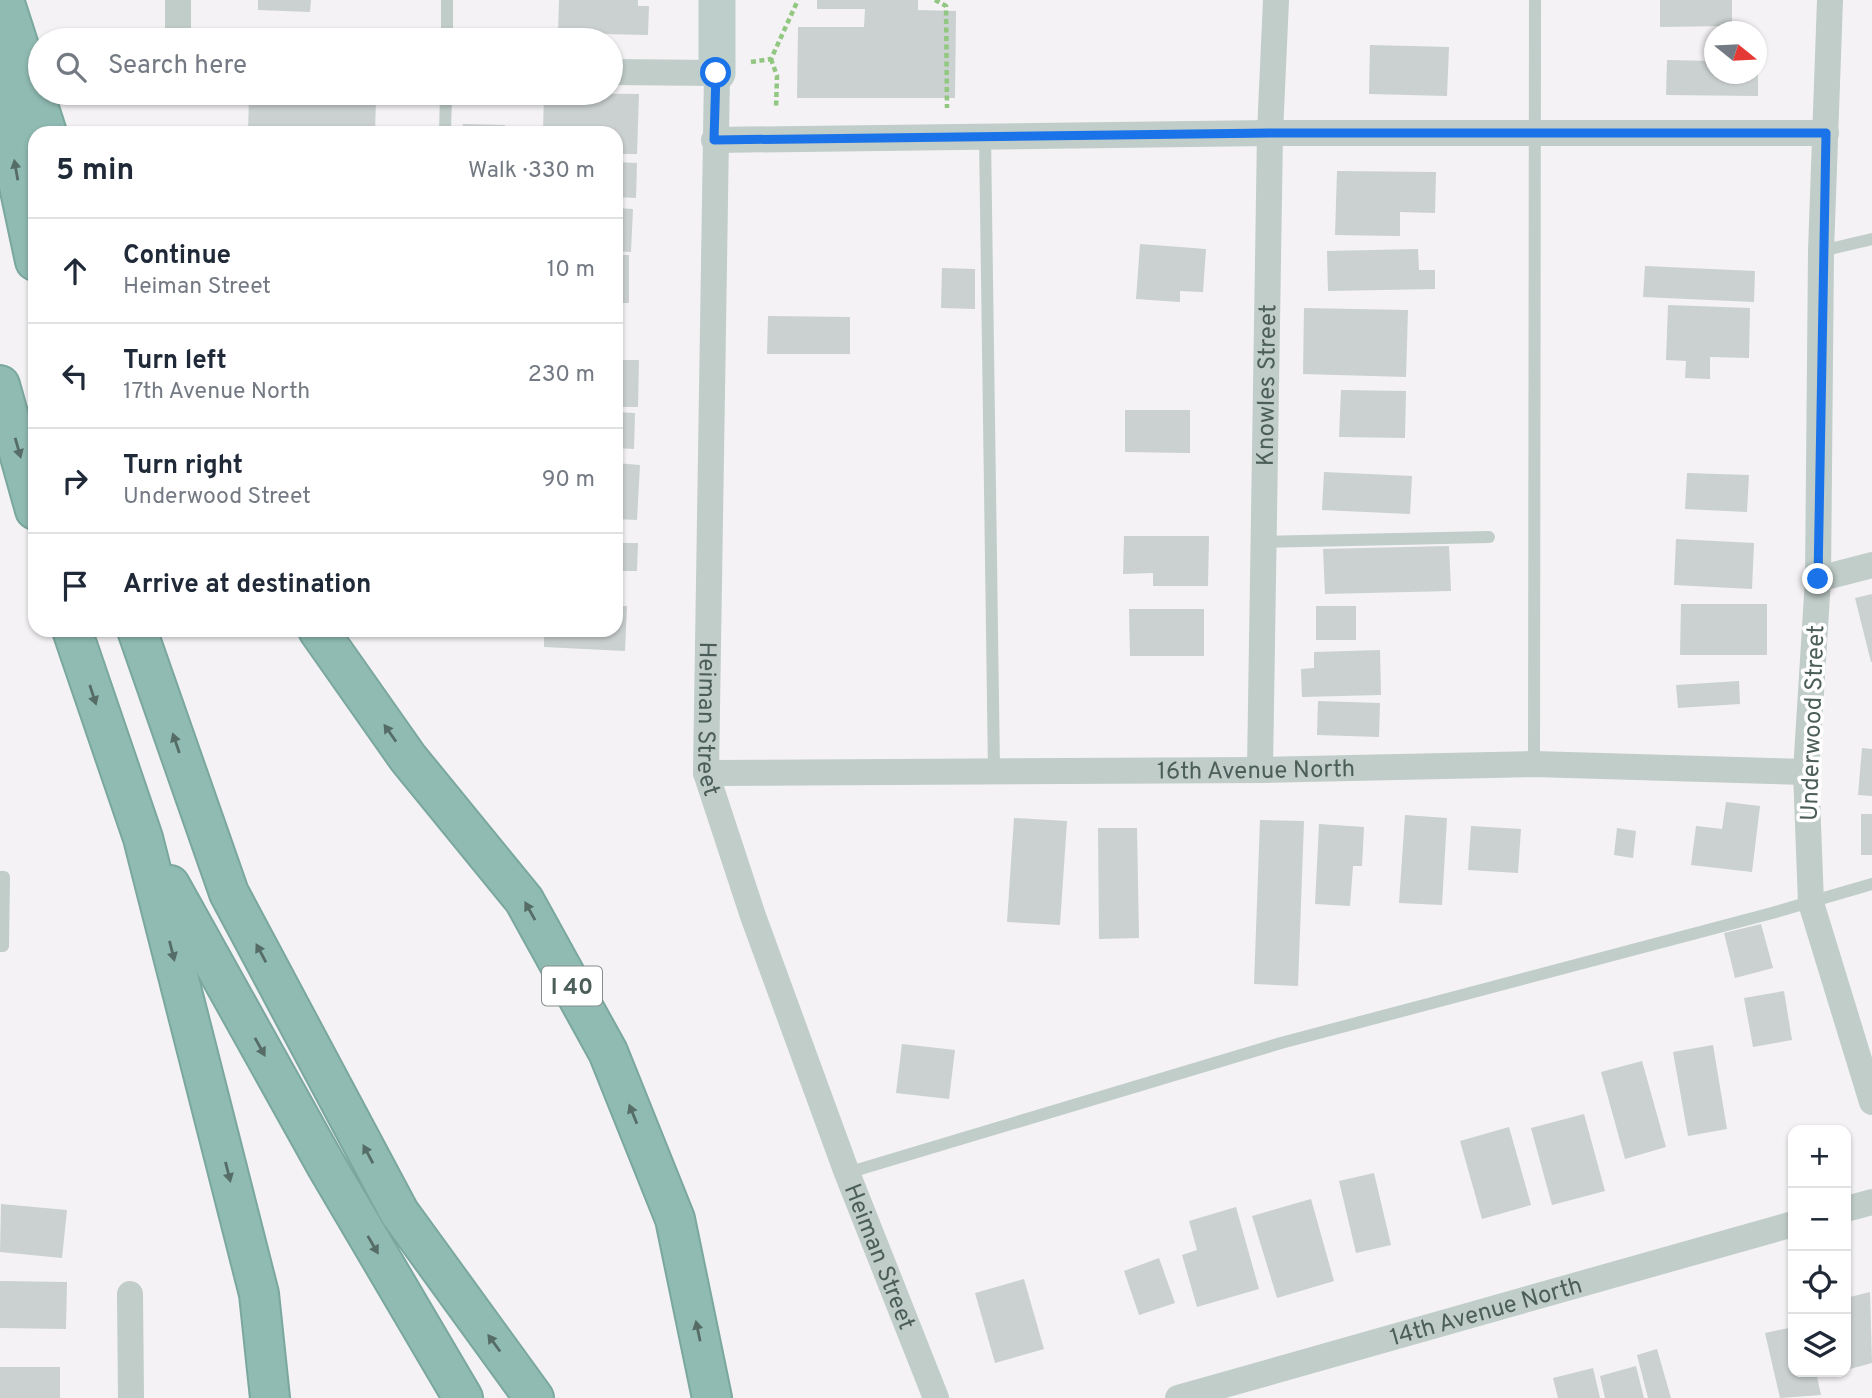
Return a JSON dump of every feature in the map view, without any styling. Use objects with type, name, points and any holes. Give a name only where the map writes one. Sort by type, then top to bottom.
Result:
[{"type":"highway","points":[[4,0],[28,74]]},
{"type":"highway","points":[[0,35],[15,167],[28,228]]},
{"type":"highway","points":[[38,105],[45,126]]},
{"type":"highway","points":[[0,385],[28,485]]},
{"type":"highway","points":[[74,637],[143,838],[259,1294],[270,1398]]},
{"type":"highway","points":[[139,637],[229,893],[399,1212],[534,1398]]},
{"type":"highway","name":"I 40","points":[[323,637],[408,758],[524,900],[608,1052],[675,1219],[712,1398]]},
{"type":"highway","points":[[143,838],[326,1166],[463,1398]]},
{"type":"street","points":[[178,0],[178,28]]},
{"type":"street","name":"Heiman Street","points":[[717,0],[732,68],[714,140],[706,773],[753,916],[847,1172],[936,1398]]},
{"type":"street","name":"Knowles Street","points":[[1261,770],[1270,133],[1276,0]]},
{"type":"street","name":"Underwood Street","points":[[1830,0],[1821,251],[1818,579],[1806,772],[1811,903],[1872,1102]]},
{"type":"street","points":[[623,72],[732,68]]},
{"type":"street","points":[[714,140],[1270,133],[1826,133]]},
{"type":"street","points":[[1818,579],[1872,565]]},
{"type":"street","name":"16th Avenue North","points":[[706,773],[1261,770],[1534,764],[1806,772]]},
{"type":"street","points":[[1851,1208],[1872,1202]]},
{"type":"street","name":"14th Avenue North","points":[[1178,1398],[1788,1225]]},
{"type":"street","points":[[130,1294],[131,1398]]},
{"type":"lane","points":[[447,0],[447,28]]},
{"type":"lane","points":[[1534,764],[1532,135],[1535,0]]},
{"type":"lane","points":[[445,126],[446,105]]},
{"type":"lane","points":[[985,137],[995,771]]},
{"type":"lane","points":[[1821,251],[1872,239]]},
{"type":"lane","points":[[1264,542],[1489,537]]},
{"type":"lane","points":[[0,877],[4,877],[1,946]]},
{"type":"lane","points":[[847,1172],[1281,1043],[1811,903],[1872,884]]},
{"type":"path","points":[[776,109],[777,76],[771,60],[797,0]]},
{"type":"path","points":[[935,0],[946,6],[947,111]]},
{"type":"path","points":[[732,68],[771,60]]},
{"type":"building","points":[[258,0],[311,0],[310,12],[258,10]]},
{"type":"building","points":[[559,0],[638,0],[638,6],[649,6],[648,35],[623,34],[623,28],[558,28]]},
{"type":"building","points":[[817,0],[918,0],[918,10],[956,11],[955,98],[797,98],[798,27],[864,27],[865,9],[817,9]]},
{"type":"building","points":[[1660,0],[1732,0],[1732,21],[1704,21],[1704,26],[1660,27]]},
{"type":"building","points":[[1370,45],[1449,47],[1447,96],[1369,94]]},
{"type":"building","points":[[1667,60],[1704,61],[1704,84],[1758,84],[1758,96],[1666,95]]},
{"type":"building","points":[[623,94],[639,94],[637,154],[623,154],[623,126],[543,126],[544,105],[623,105]]},
{"type":"building","points":[[249,105],[376,105],[375,126],[248,126]]},
{"type":"building","points":[[463,124],[505,125],[505,126]]},
{"type":"building","points":[[623,162],[637,163],[636,198],[623,197]]},
{"type":"building","points":[[1337,171],[1436,172],[1435,213],[1400,212],[1400,236],[1335,235]]},
{"type":"building","points":[[623,208],[633,209],[631,252],[623,251]]},
{"type":"building","points":[[1140,244],[1206,249],[1203,292],[1180,291],[1180,302],[1136,299]]},
{"type":"building","points":[[1418,249],[1419,270],[1435,270],[1435,289],[1328,291],[1327,251]]},
{"type":"building","points":[[623,255],[629,255],[629,303],[623,303]]},
{"type":"building","points":[[1645,266],[1755,271],[1754,302],[1643,297]]},
{"type":"building","points":[[942,268],[975,269],[975,309],[941,308]]},
{"type":"building","points":[[1668,305],[1750,308],[1749,358],[1710,357],[1710,379],[1685,378],[1686,361],[1666,360]]},
{"type":"building","points":[[1304,308],[1408,310],[1406,377],[1303,374]]},
{"type":"building","points":[[768,316],[850,317],[850,354],[767,354]]},
{"type":"building","points":[[623,360],[639,360],[638,407],[623,407]]},
{"type":"building","points":[[1341,390],[1406,391],[1405,438],[1339,437]]},
{"type":"building","points":[[1125,410],[1190,410],[1190,453],[1125,452]]},
{"type":"building","points":[[623,412],[635,413],[634,449],[623,448]]},
{"type":"building","points":[[623,464],[640,465],[637,520],[623,519]]},
{"type":"building","points":[[1324,472],[1412,476],[1410,514],[1322,510]]},
{"type":"building","points":[[1687,473],[1749,475],[1747,512],[1685,509]]},
{"type":"building","points":[[1124,536],[1209,536],[1208,586],[1153,586],[1153,573],[1123,574]]},
{"type":"building","points":[[1676,539],[1754,543],[1752,589],[1674,585]]},
{"type":"building","points":[[623,543],[638,543],[637,571],[623,571]]},
{"type":"building","points":[[1449,546],[1451,591],[1325,594],[1323,549]]},
{"type":"building","points":[[1872,594],[1872,662],[1871,662],[1855,598]]},
{"type":"building","points":[[1681,604],[1767,604],[1767,655],[1680,655]]},
{"type":"building","points":[[623,606],[627,606],[625,651],[544,647],[544,637],[623,637]]},
{"type":"building","points":[[1316,606],[1356,606],[1356,640],[1316,640]]},
{"type":"building","points":[[1129,609],[1204,609],[1204,656],[1130,656]]},
{"type":"building","points":[[1380,650],[1381,695],[1302,697],[1301,669],[1314,668],[1314,652]]},
{"type":"building","points":[[1739,681],[1740,704],[1678,708],[1676,685]]},
{"type":"building","points":[[1318,701],[1380,703],[1379,737],[1317,735]]},
{"type":"building","points":[[1862,748],[1872,749],[1872,796],[1858,795]]},
{"type":"building","points":[[1726,802],[1760,806],[1752,872],[1691,865],[1696,826],[1722,829]]},
{"type":"building","points":[[1861,814],[1872,814],[1872,855],[1861,855]]},
{"type":"building","points":[[1405,815],[1447,818],[1442,905],[1399,903]]},
{"type":"building","points":[[1014,818],[1067,821],[1060,925],[1007,922]]},
{"type":"building","points":[[1260,820],[1304,821],[1298,986],[1254,984]]},
{"type":"building","points":[[1319,824],[1364,827],[1362,866],[1353,866],[1350,906],[1315,904]]},
{"type":"building","points":[[1471,826],[1521,829],[1518,873],[1468,870]]},
{"type":"building","points":[[1098,828],[1137,828],[1139,938],[1099,939]]},
{"type":"building","points":[[1617,828],[1636,831],[1633,858],[1614,855]]},
{"type":"building","points":[[1761,924],[1773,968],[1735,978],[1724,933]]},
{"type":"building","points":[[1784,991],[1792,1040],[1753,1047],[1744,998]]},
{"type":"building","points":[[902,1044],[955,1050],[949,1099],[896,1093]]},
{"type":"building","points":[[1713,1045],[1727,1129],[1688,1136],[1673,1052]]},
{"type":"building","points":[[1642,1061],[1666,1147],[1625,1159],[1601,1072]]},
{"type":"building","points":[[1584,1114],[1605,1191],[1552,1205],[1531,1128]]},
{"type":"building","points":[[1509,1127],[1531,1205],[1482,1219],[1460,1141]]},
{"type":"building","points":[[1374,1173],[1391,1245],[1356,1253],[1339,1181]]},
{"type":"building","points":[[1311,1199],[1334,1281],[1277,1298],[1252,1216]]},
{"type":"building","points":[[1,1204],[67,1210],[62,1258],[0,1252]]},
{"type":"building","points":[[1236,1207],[1259,1289],[1197,1307],[1182,1255],[1197,1250],[1189,1221]]},
{"type":"building","points":[[1159,1258],[1175,1303],[1139,1315],[1124,1271]]},
{"type":"building","points":[[1024,1279],[1044,1349],[995,1363],[975,1293]]},
{"type":"building","points":[[0,1281],[67,1282],[66,1329],[0,1328]]},
{"type":"building","points":[[1870,1292],[1872,1363],[1851,1369],[1851,1314],[1851,1297]]},
{"type":"building","points":[[1788,1328],[1788,1377],[1817,1377],[1821,1395],[1780,1398],[1765,1333]]},
{"type":"building","points":[[1657,1349],[1671,1398],[1648,1398],[1637,1355]]},
{"type":"building","points":[[1636,1366],[1644,1398],[1605,1398],[1600,1376]]},
{"type":"building","points":[[0,1367],[60,1367],[60,1398],[0,1398]]},
{"type":"building","points":[[1593,1368],[1600,1398],[1558,1398],[1553,1378]]},
{"type":"route","points":[[716,73],[714,140],[1270,133],[1826,133],[1821,251],[1818,579]]}]
